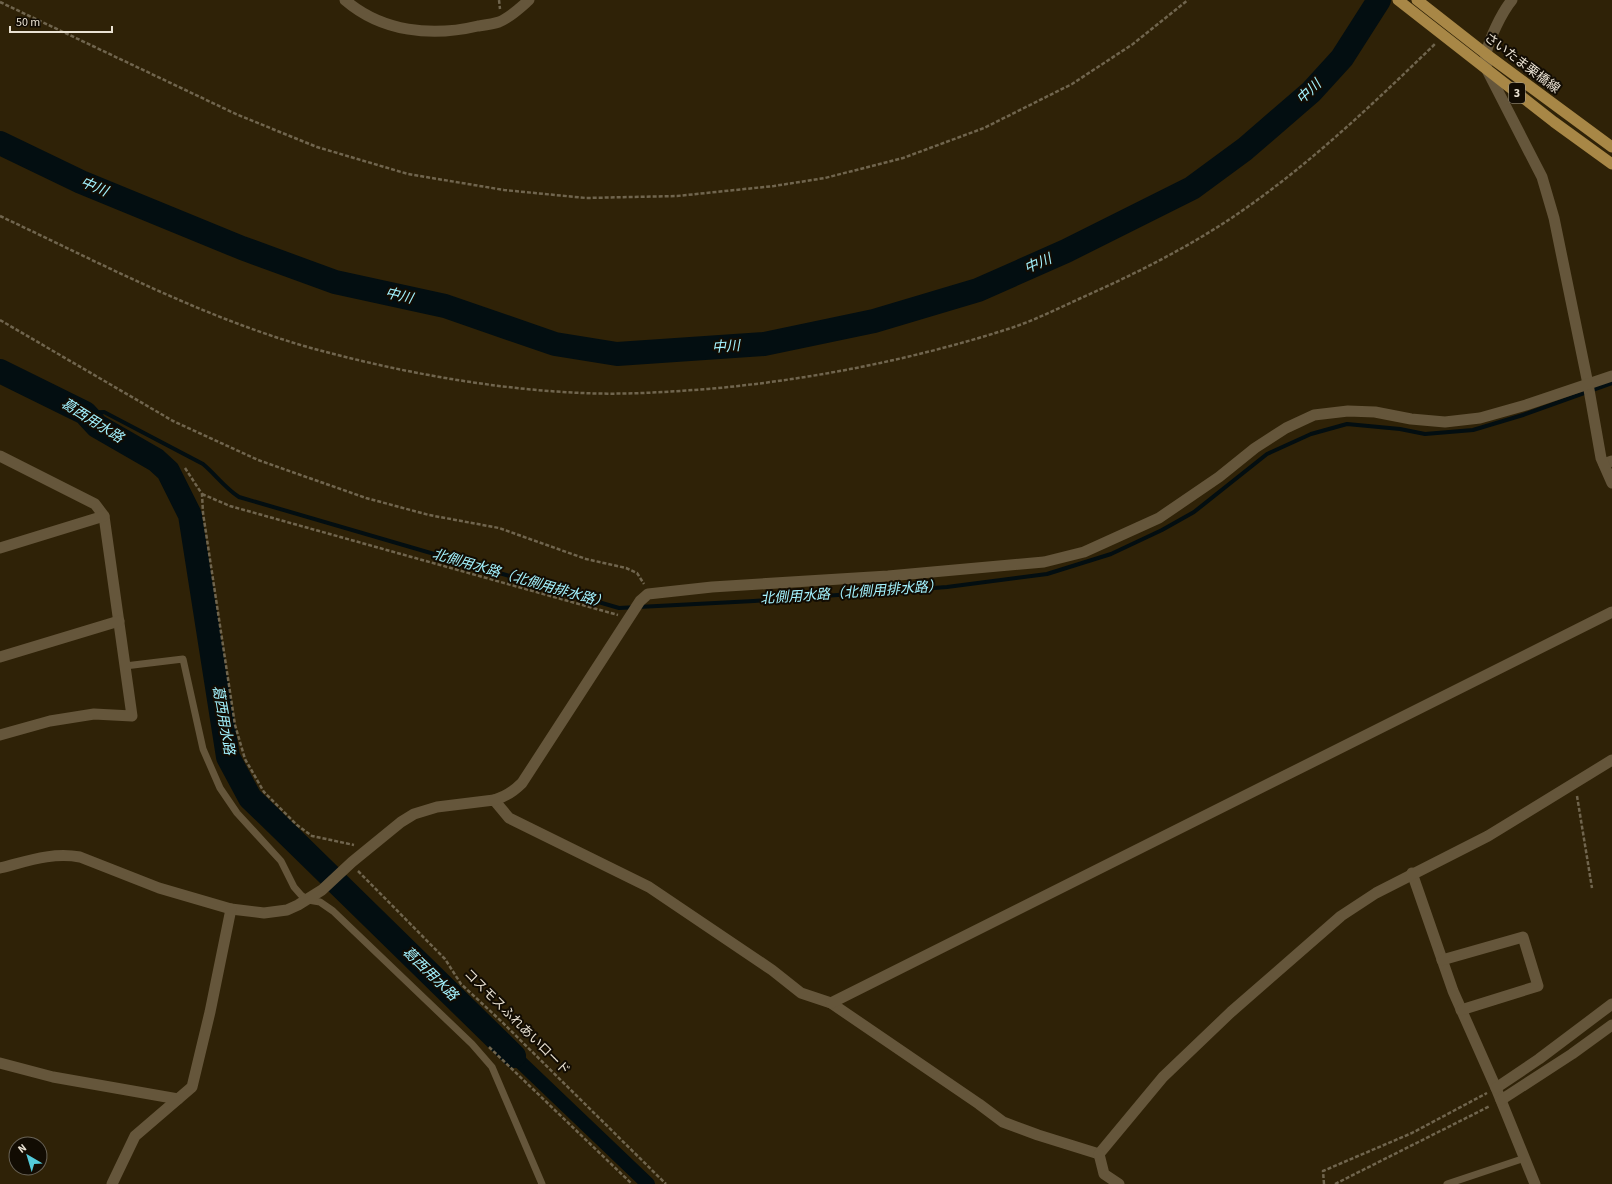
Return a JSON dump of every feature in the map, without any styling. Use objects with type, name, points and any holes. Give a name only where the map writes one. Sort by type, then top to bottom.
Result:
[{"type":"main road","name":"さいたま栗橋線","points":[[1398,0],[1422,21],[1554,122],[1612,164]]},
{"type":"main road","name":"さいたま栗橋線","points":[[1417,0],[1486,54],[1612,147]]},
{"type":"street","points":[[345,0],[355,9],[373,18],[400,28],[434,32],[465,29],[500,22],[514,13],[529,0]]},
{"type":"street","points":[[1512,0],[1495,28],[1486,54],[1487,70],[1542,177],[1554,218],[1588,385],[1601,458],[1608,463],[1612,482]]},
{"type":"street","points":[[0,868],[46,857],[67,855],[80,857],[159,888],[231,910],[264,913],[287,910],[308,900],[322,890],[364,852],[401,822],[414,814],[437,808],[494,800],[512,792],[522,783],[630,616],[644,597],[712,587],[896,575],[1044,562],[1084,552],[1159,518],[1219,477],[1255,448],[1286,428],[1314,415],[1348,411],[1375,412],[1411,419],[1445,422],[1480,418],[1526,405],[1612,376]]},
{"type":"street","points":[[0,456],[95,504],[104,516],[132,716],[94,714],[50,721],[0,735]]},
{"type":"street","points":[[0,548],[104,516]]},
{"type":"street","points":[[831,1003],[1612,612]]},
{"type":"street","points":[[0,657],[119,621]]},
{"type":"street","points":[[1099,1154],[1163,1077],[1231,1012],[1341,916],[1376,893],[1412,873],[1488,836],[1612,760]]},
{"type":"street","points":[[494,800],[509,818],[649,887],[772,970],[801,993],[831,1003],[1003,1122],[1038,1135],[1099,1154]]},
{"type":"street","points":[[1412,873],[1461,1010],[1496,1088],[1535,1184]]},
{"type":"street","points":[[112,1184],[135,1136],[192,1087],[210,1012],[231,910]]},
{"type":"street","points":[[1442,960],[1523,937],[1538,986],[1461,1010]]},
{"type":"street","points":[[1496,1088],[1539,1059],[1612,1004]]},
{"type":"street","points":[[1501,1100],[1572,1054],[1612,1025]]},
{"type":"street","points":[[0,1063],[53,1076],[178,1099]]},
{"type":"street","points":[[1099,1154],[1104,1174],[1119,1184]]},
{"type":"lane","points":[[125,666],[183,659],[203,749],[220,788],[237,813],[282,861],[294,887],[300,895],[308,900],[320,902],[333,911],[472,1044],[492,1067],[542,1184]]},
{"type":"lane","points":[[1447,1184],[1525,1158]]},
{"type":"path","points":[[0,2],[238,115],[317,147],[408,174],[504,190],[586,198],[677,196],[774,186],[825,178],[903,158],[984,128],[1072,84],[1133,44],[1188,0]]},
{"type":"path","points":[[0,216],[182,301],[240,325],[309,347],[386,367],[441,377],[509,386],[583,393],[673,391],[755,385],[829,373],[938,349],[1012,328],[1122,280],[1155,263],[1230,219],[1266,194],[1327,144],[1412,66],[1442,36]]},
{"type":"path","points":[[0,320],[173,421],[258,460],[366,498],[429,515],[499,528],[586,559],[626,568],[637,573],[644,597]]},
{"type":"path","points":[[185,468],[202,494],[203,513],[234,718],[244,759],[264,792],[297,825],[318,838],[349,843],[358,846],[364,852]]},
{"type":"path","points":[[202,494],[230,506],[630,616]]},
{"type":"path","points":[[1575,783],[1592,888]]},
{"type":"path","name":"コスモスふれあいロード","points":[[358,871],[445,959],[461,984],[501,1021],[666,1184]]},
{"type":"path","points":[[485,1043],[632,1184]]},
{"type":"path","points":[[1324,1184],[1323,1172],[1412,1133],[1496,1088]]},
{"type":"path","points":[[1335,1184],[1501,1100]]},
{"type":"waterway","name":"中川","points":[[0,143],[81,182],[242,248],[335,282],[445,306],[555,344],[617,354],[764,344],[874,321],[978,290],[1066,251],[1192,188],[1245,149],[1311,92],[1342,58],[1379,0]]},
{"type":"waterway","name":"葛西用水路","points":[[0,371],[85,413],[97,426],[156,460],[168,471],[190,515],[228,757],[250,798],[514,1056]]},
{"type":"waterway","name":"北側用水路（北側用排水路）","points":[[85,413],[104,412],[203,464],[239,497],[619,608],[754,601],[947,587],[1047,574],[1111,554],[1162,530],[1194,512],[1267,454],[1311,434],[1347,424],[1400,429],[1425,434],[1473,430],[1523,415],[1612,383]]},
{"type":"waterway","points":[[514,1056],[648,1184]]}]
